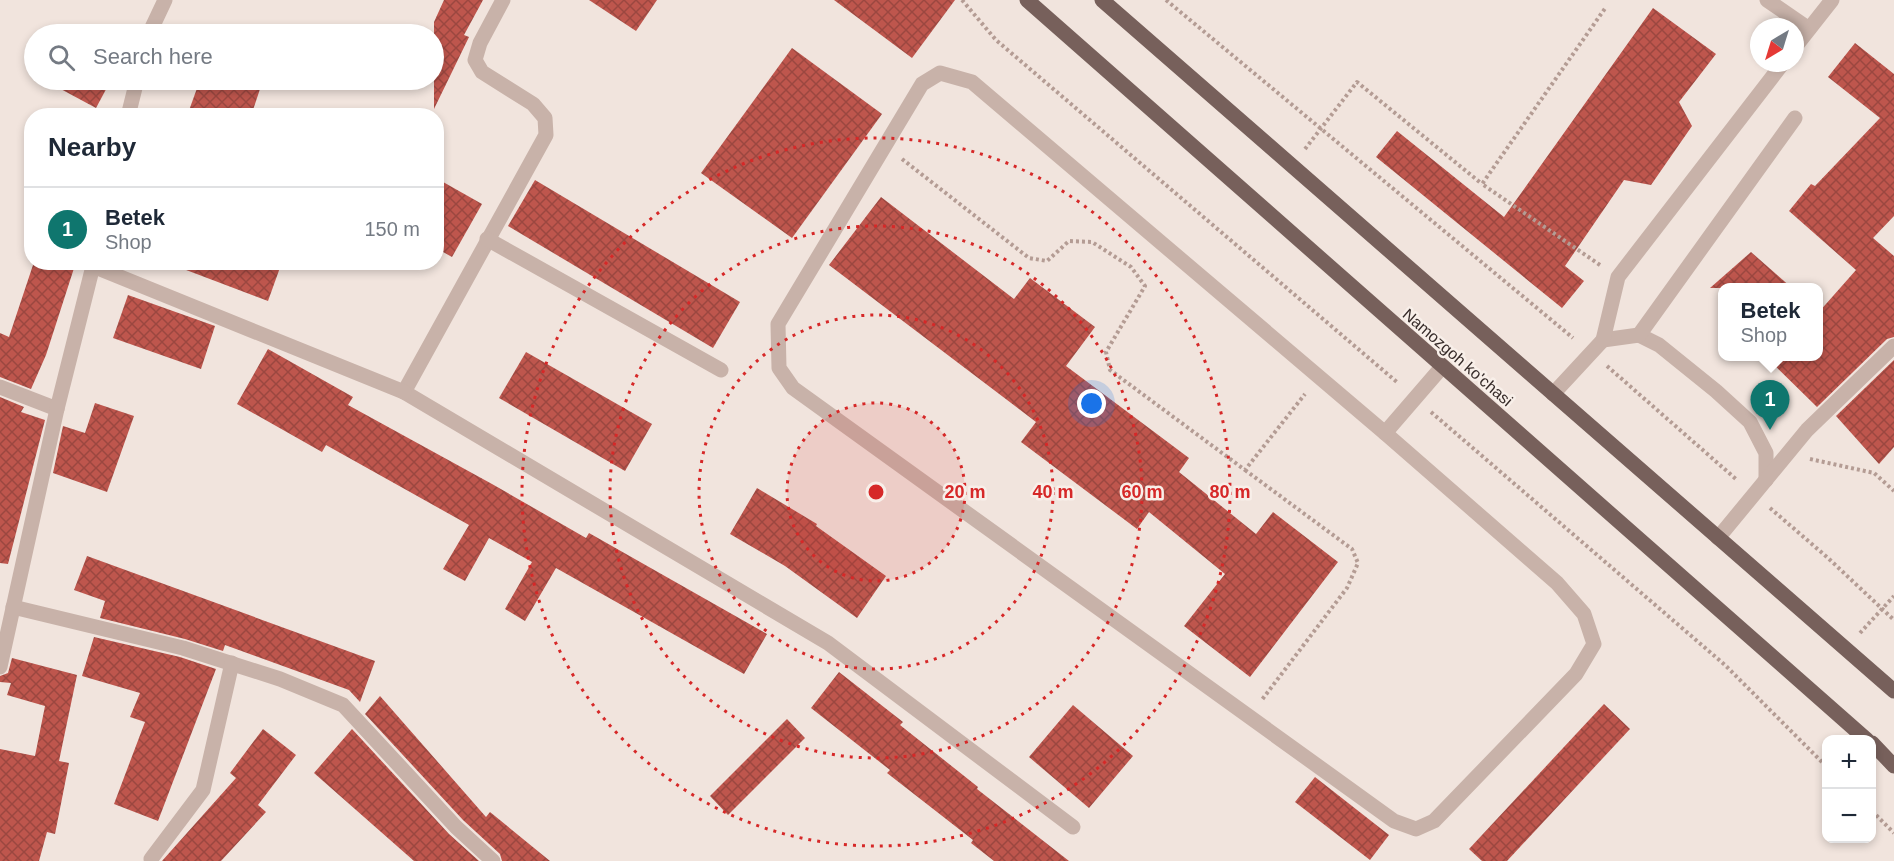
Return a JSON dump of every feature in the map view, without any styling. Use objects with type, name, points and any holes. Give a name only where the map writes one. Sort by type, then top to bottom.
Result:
[{"type":"main road","name":"Namozgoh ko'chasi","points":[[1027,0],[1861,735]]},
{"type":"main road","name":"Namozgoh ko'chasi","points":[[1102,0],[1894,691]]},
{"type":"main road","points":[[1876,747],[1894,766]]},
{"type":"street","points":[[154,24],[165,0]]},
{"type":"street","points":[[404,392],[546,135],[545,118],[533,104],[482,72],[475,60],[480,42],[503,0]]},
{"type":"street","points":[[1767,0],[1809,29]]},
{"type":"street","points":[[1804,35],[1832,0]]},
{"type":"street","points":[[1553,394],[1603,340],[1618,277],[1776,72]]},
{"type":"street","points":[[940,73],[972,82],[1319,377],[1557,583],[1584,614],[1594,644],[1576,674],[1560,691],[1434,821],[1416,829],[1394,821],[794,388],[779,368],[778,324],[922,84],[940,73]]},
{"type":"street","points":[[130,108],[134,90]]},
{"type":"street","points":[[1639,335],[1795,118]]},
{"type":"street","points":[[487,239],[722,370]]},
{"type":"street","points":[[0,667],[57,409],[92,270]]},
{"type":"street","points":[[108,270],[404,392],[828,644],[1073,827]]},
{"type":"street","points":[[1603,340],[1639,335],[1659,345],[1716,391],[1750,422],[1766,453],[1766,480]]},
{"type":"street","points":[[1718,538],[1807,430],[1894,346]]},
{"type":"street","points":[[1385,433],[1442,367]]},
{"type":"street","points":[[0,387],[57,409]]},
{"type":"street","points":[[13,607],[183,648],[302,687],[343,705],[456,827],[493,861]]},
{"type":"street","points":[[151,859],[203,790],[232,663]]},
{"type":"path","points":[[962,0],[996,40],[1725,665],[1822,761]]},
{"type":"path","points":[[1166,0],[1591,354],[1828,558],[1894,620]]},
{"type":"path","points":[[1482,184],[1606,7]]},
{"type":"path","points":[[1291,166],[1357,82],[1482,184],[1618,277]]},
{"type":"path","points":[[885,147],[1029,258],[1047,261],[1069,241],[1092,242],[1131,267],[1145,286],[1106,352],[1110,370],[1352,549],[1358,564],[1347,588],[1249,717]]},
{"type":"path","points":[[1245,470],[1319,377]]},
{"type":"path","points":[[1787,454],[1875,473],[1894,491]]},
{"type":"path","points":[[1845,649],[1894,596]]},
{"type":"path","points":[[1876,815],[1894,833]]},
{"type":"building","points":[[444,0],[483,0],[464,35],[469,37],[444,88],[444,24],[434,24]]},
{"type":"building","points":[[589,0],[657,0],[636,31]]},
{"type":"building","points":[[834,0],[955,0],[912,58]]},
{"type":"building","points":[[1653,8],[1716,54],[1679,102],[1692,126],[1651,185],[1624,180],[1565,266],[1584,281],[1562,308],[1376,157],[1397,131],[1504,217]]},
{"type":"building","points":[[1855,43],[1894,74],[1894,216],[1873,238],[1894,256],[1894,337],[1887,339],[1817,407],[1770,361],[1823,361],[1823,307],[1856,270],[1789,211],[1811,184],[1815,186],[1880,118],[1828,77]]},
{"type":"building","points":[[792,48],[882,114],[792,238],[701,173]]},
{"type":"building","points":[[63,90],[106,90],[96,108]]},
{"type":"building","points":[[196,90],[260,90],[254,108],[190,108]]},
{"type":"building","points":[[434,90],[443,90],[434,108]]},
{"type":"building","points":[[535,180],[740,302],[713,348],[508,226]]},
{"type":"building","points":[[444,183],[482,204],[452,257],[444,252]]},
{"type":"building","points":[[881,197],[1014,299],[1030,278],[1095,327],[1066,366],[1189,458],[1179,472],[1256,534],[1273,512],[1338,562],[1250,677],[1184,626],[1225,574],[1149,512],[1137,529],[1021,442],[1036,422],[829,265]]},
{"type":"building","points":[[1751,252],[1786,283],[1718,283],[1718,288],[1710,288]]},
{"type":"building","points":[[31,270],[73,270],[46,355],[31,389],[0,377],[0,333],[9,337]]},
{"type":"building","points":[[186,270],[279,270],[268,301]]},
{"type":"building","points":[[128,295],[215,326],[201,369],[113,338]]},
{"type":"building","points":[[268,349],[353,397],[348,405],[586,538],[589,533],[767,634],[744,674],[556,568],[525,621],[505,609],[532,562],[489,538],[465,581],[443,569],[469,525],[326,445],[322,452],[237,404]]},
{"type":"building","points":[[526,352],[652,424],[625,471],[499,398]]},
{"type":"building","points":[[1894,360],[1894,447],[1879,464],[1836,416]]},
{"type":"building","points":[[0,397],[24,407],[21,412],[45,420],[8,564],[0,563]]},
{"type":"building","points":[[95,403],[134,416],[107,492],[53,473],[63,426],[85,433]]},
{"type":"building","points":[[757,488],[817,524],[816,526],[886,576],[857,618],[785,566],[730,534]]},
{"type":"building","points":[[87,556],[375,661],[360,702],[349,690],[225,645],[223,651],[100,618],[105,601],[74,590]]},
{"type":"building","points":[[94,637],[180,657],[216,669],[158,821],[114,804],[145,722],[130,717],[140,693],[82,676]]},
{"type":"building","points":[[12,658],[77,675],[59,761],[69,763],[55,834],[47,832],[39,861],[0,861],[0,749],[35,756],[45,706],[7,695],[11,683],[0,682],[0,676],[8,673]]},
{"type":"building","points":[[839,672],[903,722],[900,725],[978,787],[977,789],[1069,861],[994,861],[971,843],[973,840],[887,773],[890,770],[811,708]]},
{"type":"building","points":[[380,696],[486,817],[490,812],[550,861],[502,861],[500,854],[463,820],[365,714]]},
{"type":"building","points":[[1604,704],[1630,729],[1507,861],[1482,861],[1469,849]]},
{"type":"building","points":[[1073,705],[1133,756],[1089,808],[1029,757]]},
{"type":"building","points":[[787,719],[805,738],[728,815],[710,796]]},
{"type":"building","points":[[263,729],[296,755],[258,805],[266,812],[221,861],[162,861],[236,778],[230,773]]},
{"type":"building","points":[[352,729],[449,834],[479,861],[414,861],[314,773]]},
{"type":"building","points":[[1315,777],[1389,835],[1370,860],[1295,802]]},
{"type":"place","name":"Betek","points":[[1770,430]]}]
